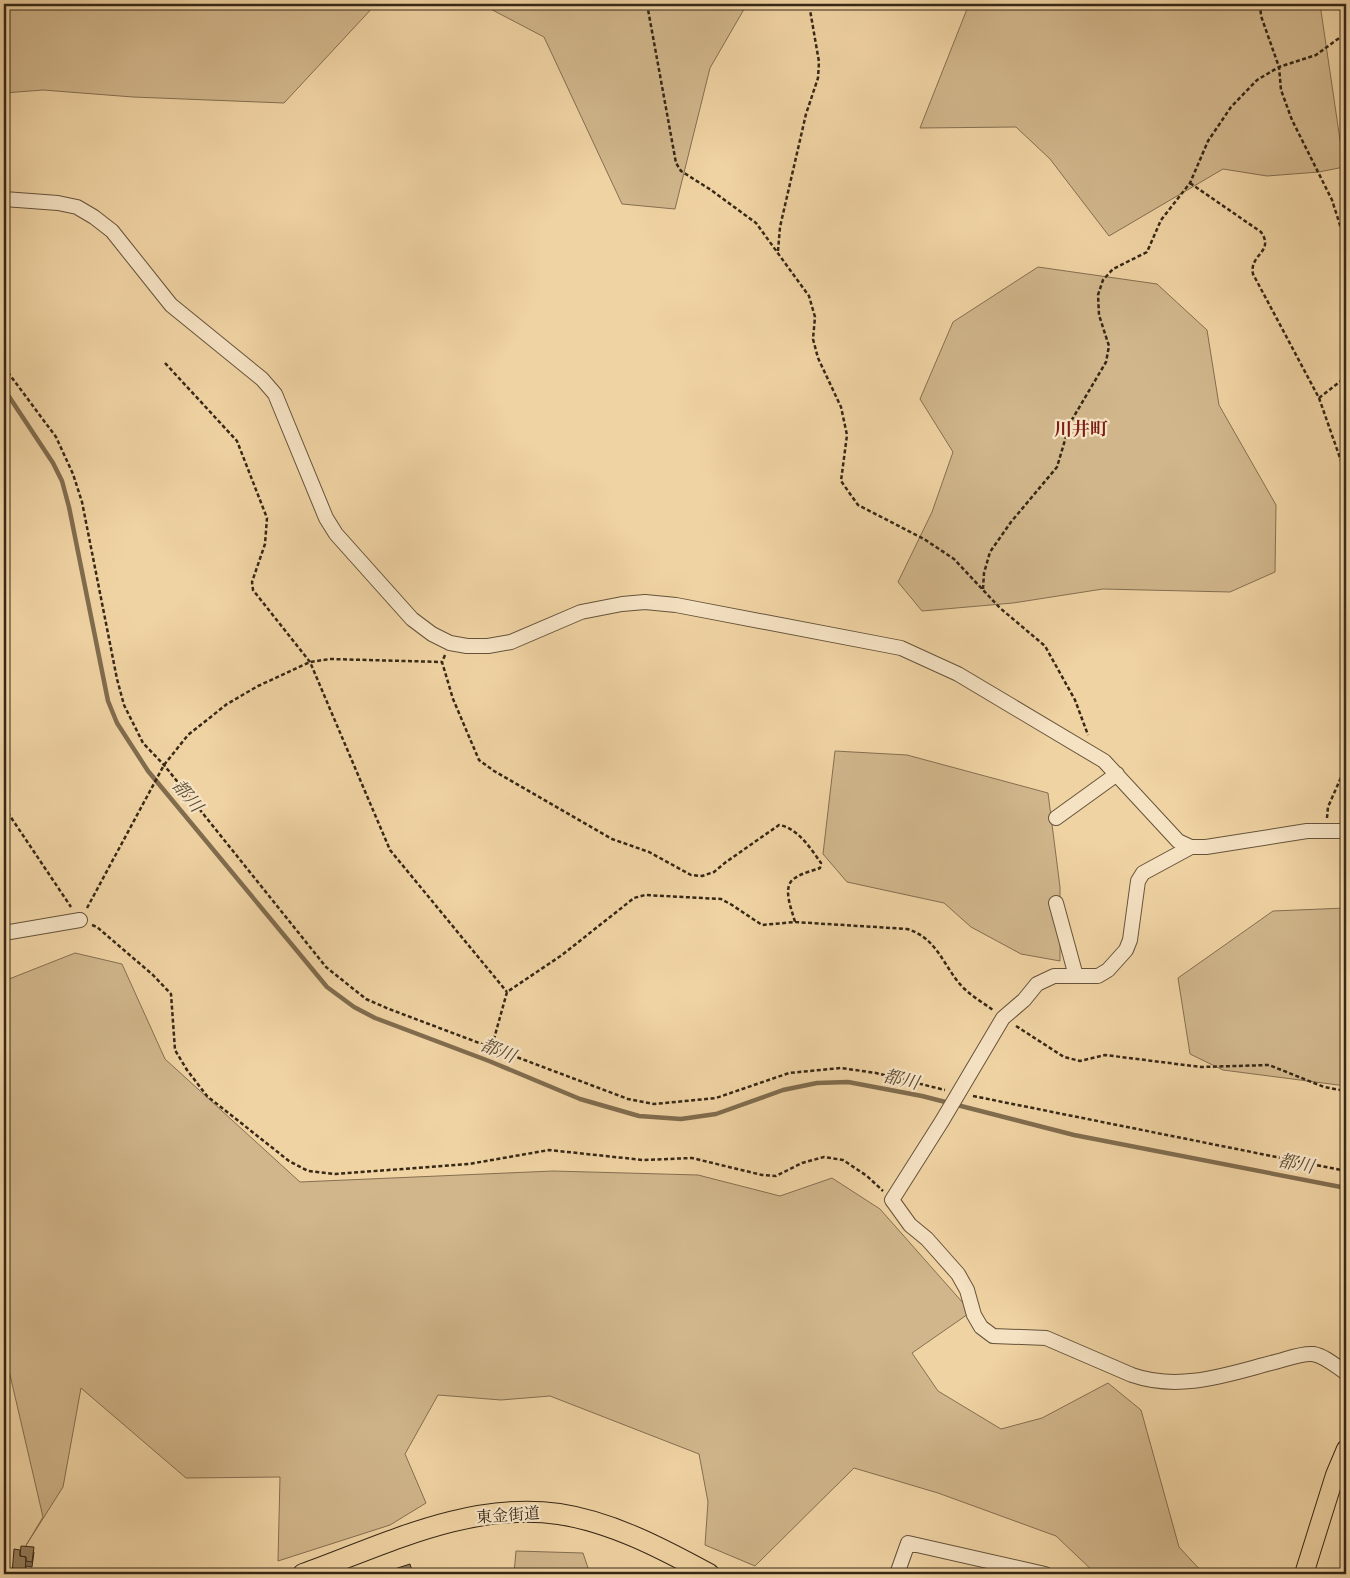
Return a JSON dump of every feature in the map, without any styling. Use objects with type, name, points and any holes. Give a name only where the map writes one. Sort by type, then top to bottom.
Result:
[{"type":"highway","name":"東金街道","points":[[303,1574],[435,1526],[464,1518],[499,1513],[526,1512],[558,1514],[588,1520],[672,1554],[709,1574]]},
{"type":"main road","points":[[1304,1574],[1341,1478],[1346,1449]]},
{"type":"street","points":[[4,199],[58,203],[77,207],[94,217],[112,231],[171,305],[262,379],[275,394],[326,518],[336,534],[412,619],[432,634],[450,643],[467,646],[488,646],[512,642],[581,612],[622,604],[646,602],[676,605],[901,648],[958,674],[1104,761],[1178,841],[1190,847],[1206,847],[1307,831],[1346,831]]},
{"type":"street","points":[[1056,818],[1118,774]]},
{"type":"street","points":[[1190,847],[1143,873],[1138,880],[1130,940],[1126,950],[1108,970],[1098,976],[1054,976],[1037,984],[1024,1000],[1004,1018],[892,1200],[910,1225],[927,1239],[958,1274],[967,1290],[974,1315],[981,1327],[993,1336],[1046,1338],[1132,1376],[1162,1382],[1196,1382],[1306,1354],[1314,1354],[1325,1358],[1346,1372]]},
{"type":"street","points":[[1056,903],[1076,976]]},
{"type":"street","points":[[4,933],[80,920]]},
{"type":"street","points":[[897,1574],[908,1543],[1045,1574]]},
{"type":"path","points":[[647,4],[676,163],[681,172],[711,190],[756,222],[810,296],[815,317],[813,339],[818,358],[841,407],[847,435],[841,481],[858,505],[924,539],[954,559],[1000,608],[1045,646],[1075,700],[1090,740],[1088,751]]},
{"type":"path","points":[[778,251],[780,228],[806,114],[818,78],[819,62],[809,4]]},
{"type":"path","points":[[1260,4],[1261,16],[1279,67],[1281,90],[1292,120],[1332,200],[1346,244]]},
{"type":"path","points":[[983,590],[984,573],[990,552],[1011,522],[1058,466],[1070,423],[1106,362],[1110,346],[1099,315],[1098,302],[1102,280],[1113,269],[1147,252],[1161,220],[1190,183],[1208,141],[1231,107],[1257,80],[1279,67],[1316,55],[1346,33]]},
{"type":"path","points":[[1190,183],[1261,232],[1265,237],[1264,250],[1255,260],[1252,267],[1253,274],[1318,398],[1346,475]]},
{"type":"path","points":[[164,364],[238,441],[267,518],[265,544],[252,582],[253,590],[310,662],[390,850],[507,992]]},
{"type":"path","points":[[4,367],[56,437],[72,474],[82,502],[117,679],[124,705],[143,743],[164,765],[326,967],[366,999],[628,1099],[654,1104],[716,1098],[789,1073],[841,1068],[876,1073],[958,1093],[1346,1170]]},
{"type":"path","points":[[1318,398],[1346,376]]},
{"type":"path","points":[[80,920],[160,771],[188,735],[227,704],[258,686],[310,662],[330,659],[442,662],[453,699],[479,760],[494,771],[612,839],[649,852],[691,875],[702,876],[714,872],[779,825],[786,826],[804,841],[821,863],[820,868],[793,878],[789,883],[788,891],[795,922]]},
{"type":"path","points":[[1326,831],[1328,807],[1346,766]]},
{"type":"path","points":[[4,807],[80,920],[97,927],[153,975],[171,994],[175,1050],[207,1096],[289,1161],[308,1171],[336,1174],[469,1164],[550,1150],[644,1160],[692,1158],[762,1175],[776,1176],[802,1163],[824,1157],[843,1160],[867,1176],[892,1200]]},
{"type":"path","points":[[492,1047],[507,992],[562,955],[634,898],[645,895],[721,899],[762,925],[795,922],[907,929],[919,932],[929,940],[961,985],[1004,1018],[1064,1057],[1080,1061],[1105,1055],[1201,1067],[1269,1065],[1324,1087],[1346,1091]]},
{"type":"shaded area","points":[[4,4],[376,4],[284,103],[133,97],[43,90],[4,93]]},
{"type":"shaded area","points":[[481,4],[747,4],[710,68],[675,209],[622,204],[544,37]]},
{"type":"shaded area","points":[[969,4],[1320,4],[1344,167],[1319,172],[1267,176],[1223,169],[1109,236],[1050,159],[1016,127],[920,128]]},
{"type":"shaded area","points":[[1038,267],[1157,284],[1207,330],[1219,405],[1276,505],[1275,572],[1230,592],[1103,589],[1013,603],[922,611],[898,582],[932,512],[953,452],[920,399],[953,322]]},
{"type":"shaded area","points":[[835,751],[907,755],[1048,793],[1060,887],[1060,961],[1021,954],[971,927],[944,903],[847,882],[823,854]]},
{"type":"shaded area","points":[[1346,908],[1346,1086],[1223,1070],[1190,1054],[1178,978],[1273,911]]},
{"type":"shaded area","points":[[75,953],[122,964],[165,1059],[300,1182],[553,1171],[698,1175],[780,1196],[832,1178],[880,1209],[971,1312],[912,1353],[938,1391],[1001,1429],[1042,1418],[1108,1383],[1141,1410],[1179,1547],[1204,1574],[1096,1574],[1056,1536],[938,1493],[854,1468],[755,1566],[705,1545],[708,1502],[699,1454],[550,1396],[501,1400],[438,1395],[405,1454],[426,1503],[390,1525],[278,1561],[280,1477],[186,1478],[81,1388],[63,1487],[25,1547],[43,1517],[4,1349],[4,981]]},
{"type":"shaded area","points":[[516,1551],[583,1553],[590,1574],[514,1574]]},
{"type":"building","points":[[21,1546],[34,1547],[32,1562],[26,1561],[26,1557],[20,1556]]},
{"type":"building","points":[[14,1549],[20,1550],[20,1556],[26,1557],[25,1574],[12,1574]]},
{"type":"building","points":[[410,1564],[413,1574],[379,1574]]},
{"type":"waterway","name":"都川","points":[[4,389],[53,463],[62,481],[69,507],[108,701],[117,723],[148,771],[327,987],[354,1007],[375,1018],[489,1061],[580,1099],[639,1116],[681,1119],[716,1114],[783,1090],[817,1083],[848,1082],[922,1096],[1074,1135],[1346,1188]]},
{"type":"district","name":"川井町","points":[[1081,429]]}]
